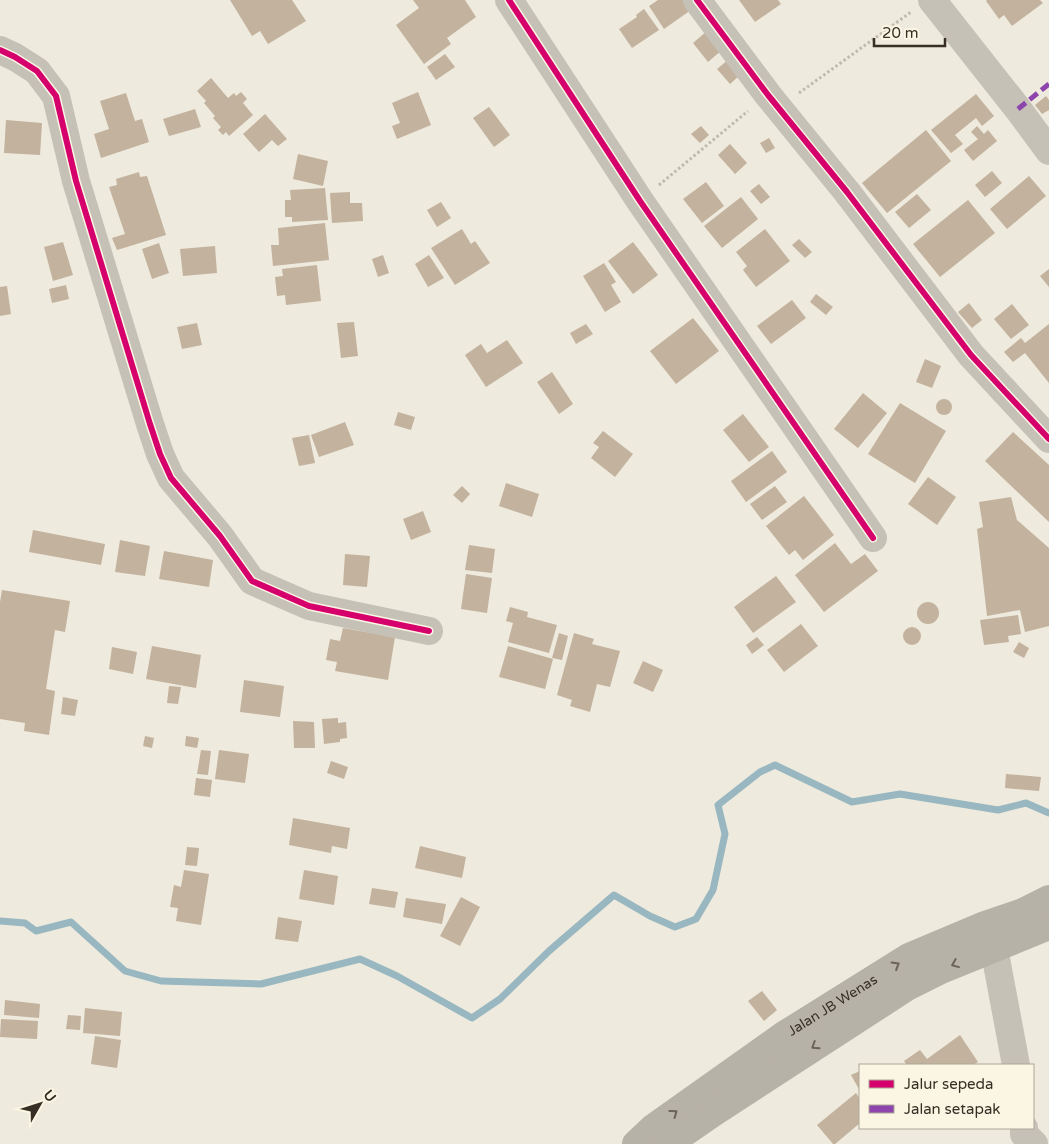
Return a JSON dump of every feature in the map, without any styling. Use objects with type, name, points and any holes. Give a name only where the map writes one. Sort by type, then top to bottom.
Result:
[{"type":"main road","name":"Jalan JB Wenas","points":[[668,1144],[907,988],[941,970],[1023,912],[1049,899]]},
{"type":"main road","name":"Jalan JB Wenas","points":[[636,1144],[653,1128],[784,1035],[909,957],[989,937],[1034,933],[1049,926]]},
{"type":"street","points":[[509,0],[640,201],[873,538]]},
{"type":"street","points":[[697,0],[773,101],[847,192],[971,355],[1049,438]]},
{"type":"street","points":[[922,6],[1018,109],[1049,151]]},
{"type":"street","points":[[0,50],[15,56],[36,71],[56,96],[76,180],[155,439],[171,478],[220,536],[252,581],[309,606],[429,631]]},
{"type":"street","points":[[989,937],[1016,1064]]},
{"type":"street","points":[[1024,1129],[1024,1134],[1034,1144]]},
{"type":"path","points":[[640,201],[773,101],[922,6]]},
{"type":"building","points":[[230,0],[292,0],[306,21],[268,44],[260,31],[252,36]]},
{"type":"building","points":[[413,0],[465,0],[476,17],[447,38],[451,44],[424,64],[396,25],[419,8]]},
{"type":"building","points":[[658,0],[684,0],[691,10],[664,29],[649,6]]},
{"type":"building","points":[[739,0],[778,0],[781,4],[755,22]]},
{"type":"building","points":[[987,0],[1040,0],[1043,3],[1012,26],[1004,15],[999,19]]},
{"type":"building","points":[[644,9],[659,30],[632,48],[619,29],[637,17],[636,15]]},
{"type":"building","points":[[707,31],[722,50],[708,62],[693,43]]},
{"type":"building","points":[[445,54],[455,67],[436,80],[427,67]]},
{"type":"building","points":[[728,60],[740,75],[730,84],[717,69]]},
{"type":"building","points":[[211,78],[228,98],[234,93],[236,96],[241,92],[247,99],[243,103],[253,115],[229,136],[226,132],[223,135],[218,130],[221,127],[204,103],[206,101],[197,91]]},
{"type":"building","points":[[418,92],[431,125],[397,139],[392,126],[400,123],[392,103]]},
{"type":"building","points":[[126,93],[135,121],[142,119],[149,142],[101,158],[94,134],[109,129],[100,101]]},
{"type":"building","points":[[976,94],[994,116],[982,126],[976,118],[955,135],[963,144],[951,153],[931,130]]},
{"type":"building","points":[[1046,96],[1049,100],[1049,110],[1042,114],[1035,105]]},
{"type":"building","points":[[489,107],[510,135],[494,147],[473,118]]},
{"type":"building","points":[[195,109],[201,127],[169,136],[163,119]]},
{"type":"building","points":[[265,114],[287,139],[278,146],[272,140],[259,152],[243,134]]},
{"type":"building","points":[[6,120],[42,123],[40,155],[4,153]]},
{"type":"building","points":[[701,126],[709,135],[700,143],[691,134]]},
{"type":"building","points":[[977,126],[984,134],[988,130],[997,141],[973,161],[964,150],[978,139],[971,132]]},
{"type":"building","points":[[926,130],[951,161],[887,213],[862,183]]},
{"type":"building","points":[[769,138],[775,148],[766,153],[760,143]]},
{"type":"building","points":[[730,144],[747,163],[735,174],[718,155]]},
{"type":"building","points":[[298,154],[328,161],[323,186],[293,179]]},
{"type":"building","points":[[992,171],[1002,183],[985,197],[975,185]]},
{"type":"building","points":[[139,172],[140,177],[147,176],[166,235],[117,250],[112,238],[125,234],[109,187],[117,185],[116,179]]},
{"type":"building","points":[[1029,176],[1046,196],[1007,229],[990,209]]},
{"type":"building","points":[[706,182],[724,206],[702,223],[683,199]]},
{"type":"building","points":[[759,184],[770,197],[761,204],[750,191]]},
{"type":"building","points":[[325,188],[328,220],[292,222],[292,217],[285,217],[285,200],[291,200],[290,190]]},
{"type":"building","points":[[350,192],[350,203],[362,203],[363,221],[332,223],[330,193]]},
{"type":"building","points":[[917,194],[931,210],[909,228],[895,212]]},
{"type":"building","points":[[741,197],[758,219],[722,248],[704,226]]},
{"type":"building","points":[[968,200],[995,233],[940,277],[913,244]]},
{"type":"building","points":[[441,202],[451,218],[437,227],[427,210]]},
{"type":"building","points":[[325,223],[329,260],[273,266],[271,245],[279,245],[278,228]]},
{"type":"building","points":[[462,229],[471,244],[475,241],[490,263],[455,285],[431,248]]},
{"type":"building","points":[[765,229],[790,261],[756,287],[743,270],[747,266],[736,252]]},
{"type":"building","points":[[799,239],[812,252],[805,258],[792,245]]},
{"type":"building","points":[[63,242],[73,275],[53,281],[44,247]]},
{"type":"building","points":[[633,242],[658,275],[633,294],[608,261]]},
{"type":"building","points":[[159,243],[169,273],[152,279],[142,249]]},
{"type":"building","points":[[215,246],[217,273],[183,276],[180,249]]},
{"type":"building","points":[[383,255],[389,273],[378,277],[372,259]]},
{"type":"building","points":[[429,255],[444,278],[428,287],[415,264]]},
{"type":"building","points":[[604,263],[616,282],[611,285],[621,302],[605,312],[583,276]]},
{"type":"building","points":[[317,265],[321,301],[286,305],[285,295],[277,296],[275,277],[283,276],[282,269]]},
{"type":"building","points":[[1049,269],[1049,287],[1040,276]]},
{"type":"building","points":[[66,285],[69,299],[52,303],[49,289]]},
{"type":"building","points":[[7,286],[11,314],[0,316],[0,287]]},
{"type":"building","points":[[816,294],[833,307],[826,315],[810,302]]},
{"type":"building","points":[[792,300],[806,318],[771,344],[757,326]]},
{"type":"building","points":[[969,303],[982,320],[972,328],[958,312]]},
{"type":"building","points":[[1012,304],[1029,325],[1011,339],[994,319]]},
{"type":"building","points":[[693,318],[719,351],[676,384],[650,351]]},
{"type":"building","points":[[354,322],[358,356],[341,358],[337,323]]},
{"type":"building","points":[[197,323],[202,345],[182,349],[177,327]]},
{"type":"building","points":[[586,324],[593,334],[576,344],[570,333]]},
{"type":"building","points":[[1049,324],[1049,383],[1025,353],[1013,362],[1004,352],[1021,338],[1025,343]]},
{"type":"building","points":[[507,340],[523,363],[486,387],[465,355],[481,344],[487,353]]},
{"type":"building","points":[[925,359],[941,366],[932,388],[916,382]]},
{"type":"building","points":[[552,372],[573,404],[559,414],[537,382]]},
{"type":"building","points":[[863,393],[887,413],[858,448],[834,429]]},
{"type":"building","points":[[944,399],[950,401],[952,407],[950,413],[944,415],[938,413],[936,407],[938,401]]},
{"type":"building","points":[[900,403],[946,431],[915,483],[868,454]]},
{"type":"building","points":[[398,412],[415,417],[411,430],[394,425]]},
{"type":"building","points":[[743,414],[769,447],[749,462],[723,430]]},
{"type":"building","points":[[345,422],[354,445],[319,457],[311,435]]},
{"type":"building","points":[[603,431],[633,454],[615,477],[591,458],[599,447],[593,443]]},
{"type":"building","points":[[1013,432],[1049,465],[1049,522],[985,461]]},
{"type":"building","points":[[309,435],[315,463],[299,466],[292,438]]},
{"type":"building","points":[[772,451],[787,472],[746,502],[731,481]]},
{"type":"building","points":[[928,477],[956,497],[937,525],[908,504]]},
{"type":"building","points":[[506,483],[539,494],[532,517],[499,506]]},
{"type":"building","points":[[462,486],[470,494],[462,503],[453,495]]},
{"type":"building","points":[[775,486],[787,502],[762,520],[750,504]]},
{"type":"building","points":[[804,496],[834,535],[803,560],[795,550],[789,555],[766,526]]},
{"type":"building","points":[[1011,497],[1017,520],[1049,548],[1049,626],[1025,632],[1020,610],[987,616],[977,529],[983,527],[979,502]]},
{"type":"building","points":[[423,511],[431,532],[411,540],[403,519]]},
{"type":"building","points":[[33,530],[105,544],[101,565],[29,552]]},
{"type":"building","points":[[120,540],[150,546],[145,576],[115,572]]},
{"type":"building","points":[[835,543],[851,564],[865,554],[878,571],[824,612],[795,575]]},
{"type":"building","points":[[469,545],[495,549],[492,573],[465,570]]},
{"type":"building","points":[[164,551],[213,560],[209,587],[159,579]]},
{"type":"building","points":[[345,554],[370,556],[367,587],[343,585]]},
{"type":"building","points":[[466,574],[492,578],[487,613],[461,609]]},
{"type":"building","points":[[776,576],[796,602],[753,633],[734,607]]},
{"type":"building","points":[[2,590],[70,601],[65,632],[55,630],[46,689],[55,691],[49,735],[24,731],[25,723],[0,719],[0,602]]},
{"type":"building","points":[[928,602],[936,605],[939,613],[936,621],[928,624],[920,621],[917,613],[920,605]]},
{"type":"building","points":[[510,607],[528,612],[527,617],[557,625],[549,653],[508,642],[513,623],[506,621]]},
{"type":"building","points":[[1018,615],[1021,634],[1008,636],[1009,642],[984,645],[980,620]]},
{"type":"building","points":[[801,624],[818,646],[784,672],[767,650]]},
{"type":"building","points":[[912,627],[918,630],[921,636],[918,642],[912,645],[906,642],[903,636],[906,630]]},
{"type":"building","points":[[343,628],[395,637],[388,680],[335,671],[337,662],[326,660],[330,639],[340,641]]},
{"type":"building","points":[[559,633],[568,636],[562,660],[552,658]]},
{"type":"building","points":[[574,633],[594,639],[592,644],[620,651],[610,687],[597,684],[590,712],[570,706],[572,700],[557,695]]},
{"type":"building","points":[[757,637],[764,645],[752,654],[746,645]]},
{"type":"building","points":[[1019,642],[1029,648],[1024,658],[1013,652]]},
{"type":"building","points":[[152,646],[201,655],[196,688],[146,679]]},
{"type":"building","points":[[508,646],[553,659],[545,689],[499,677]]},
{"type":"building","points":[[112,647],[137,652],[133,674],[109,669]]},
{"type":"building","points":[[643,661],[663,670],[653,692],[633,683]]},
{"type":"building","points":[[244,680],[284,686],[280,717],[240,712]]},
{"type":"building","points":[[169,686],[181,687],[178,704],[167,703]]},
{"type":"building","points":[[63,697],[78,700],[75,716],[61,714]]},
{"type":"building","points":[[338,718],[338,723],[346,722],[347,738],[340,739],[340,742],[324,744],[322,719]]},
{"type":"building","points":[[293,721],[314,722],[315,748],[294,748]]},
{"type":"building","points":[[145,736],[154,738],[152,748],[143,746]]},
{"type":"building","points":[[186,736],[199,738],[197,748],[185,746]]},
{"type":"building","points":[[201,750],[211,751],[208,775],[197,774]]},
{"type":"building","points":[[219,750],[249,754],[245,783],[215,779]]},
{"type":"building","points":[[331,761],[348,767],[344,779],[327,773]]},
{"type":"building","points":[[1006,774],[1041,777],[1039,791],[1005,788]]},
{"type":"building","points":[[196,778],[212,780],[210,797],[194,795]]},
{"type":"building","points":[[293,818],[350,828],[347,849],[332,846],[331,853],[289,845]]},
{"type":"building","points":[[420,846],[466,857],[462,878],[415,868]]},
{"type":"building","points":[[187,847],[199,848],[197,866],[185,865]]},
{"type":"building","points":[[184,870],[209,874],[201,925],[176,921],[178,908],[170,907],[174,885],[181,887]]},
{"type":"building","points":[[304,870],[338,876],[334,905],[299,899]]},
{"type":"building","points":[[372,888],[398,892],[395,908],[369,904]]},
{"type":"building","points":[[461,897],[480,907],[460,946],[440,936]]},
{"type":"building","points":[[406,898],[446,904],[442,924],[403,917]]},
{"type":"building","points":[[278,917],[302,921],[298,942],[275,939]]},
{"type":"building","points":[[762,991],[777,1010],[764,1021],[748,1001]]},
{"type":"building","points":[[5,1000],[40,1004],[39,1018],[4,1015]]},
{"type":"building","points":[[85,1008],[122,1012],[120,1036],[83,1033]]},
{"type":"building","points":[[68,1015],[81,1016],[80,1030],[66,1029]]},
{"type":"building","points":[[1,1019],[38,1021],[37,1039],[0,1037]]},
{"type":"building","points":[[960,1035],[978,1062],[975,1064],[906,1064],[904,1061],[920,1050],[927,1059]]},
{"type":"building","points":[[95,1036],[121,1040],[117,1068],[91,1064]]},
{"type":"building","points":[[859,1071],[859,1089],[851,1075]]},
{"type":"building","points":[[856,1093],[859,1098],[859,1124],[835,1144],[817,1125]]},
{"type":"waterway","points":[[0,921],[25,923],[36,931],[71,922],[125,971],[161,981],[261,984],[360,959],[397,976],[472,1018],[500,999],[549,951],[614,895],[650,916],[675,927],[696,919],[713,890],[725,834],[718,805],[760,772],[775,765],[852,802],[900,794],[998,810],[1026,803],[1049,813]]},
{"type":"marked path","points":[[1018,109],[1049,84]]},
{"type":"cycle path","points":[[509,0],[640,201],[873,538]]},
{"type":"cycle path","points":[[697,0],[768,95],[847,192],[971,355],[1049,439]]},
{"type":"cycle path","points":[[0,50],[37,71],[56,96],[76,181],[150,424],[160,454],[171,478],[220,536],[252,581],[309,606],[429,631]]}]
